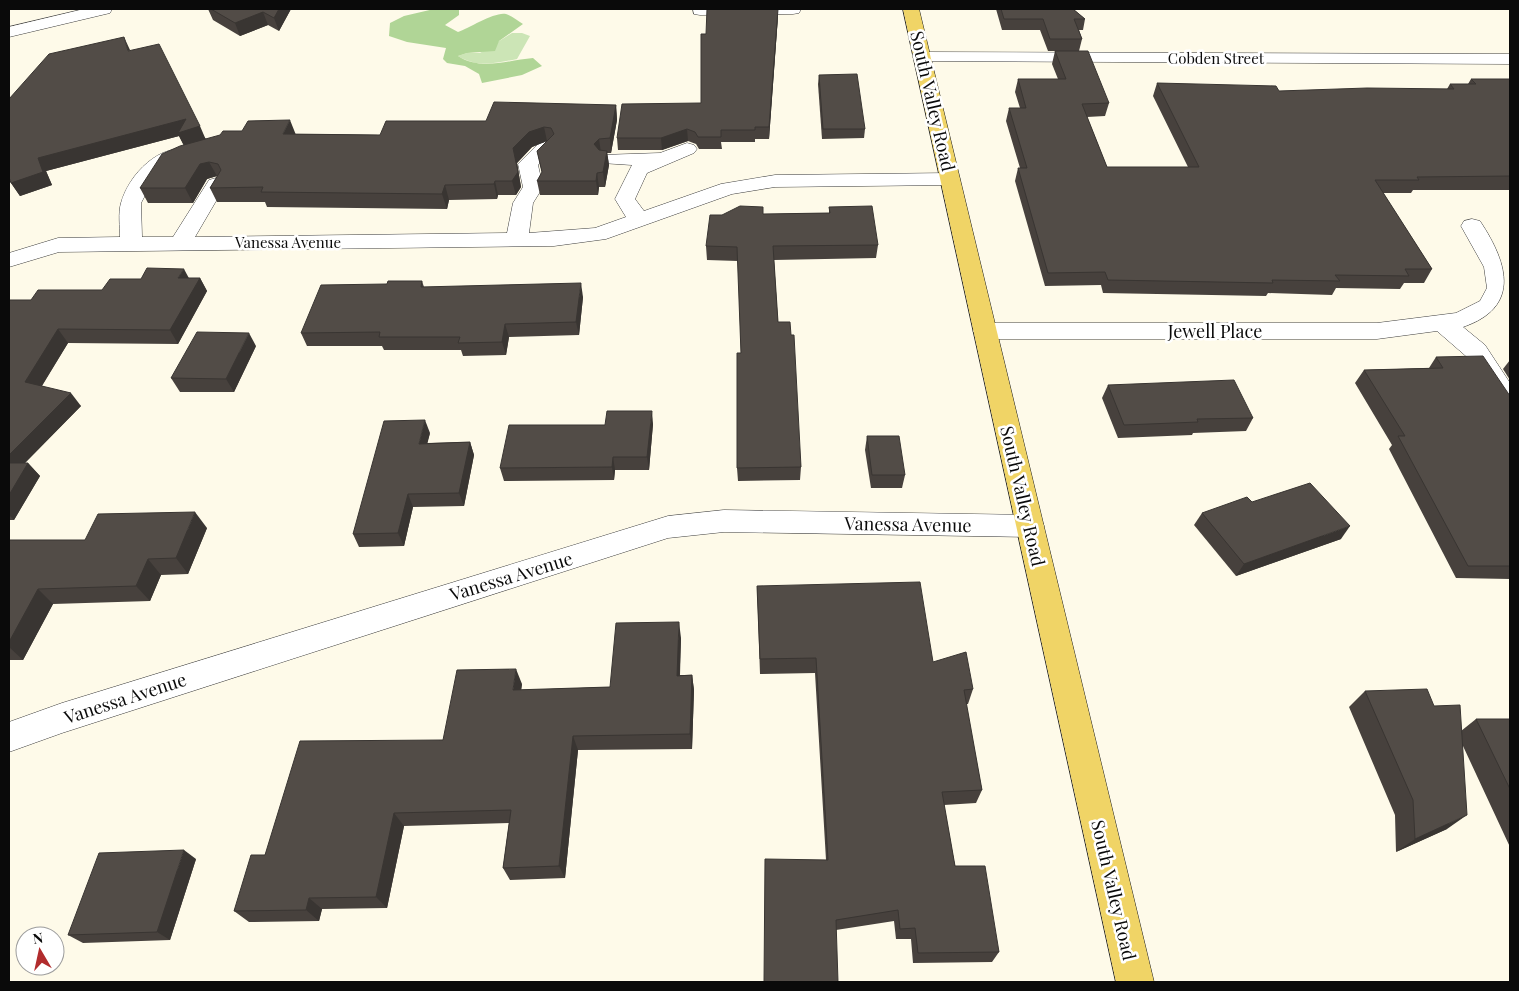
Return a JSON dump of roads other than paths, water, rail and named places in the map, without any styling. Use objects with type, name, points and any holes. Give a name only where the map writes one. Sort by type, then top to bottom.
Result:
[{"type":"main road","name":"South Valley Road","points":[[912,9],[1135,982]]},
{"type":"street","points":[[9,32],[104,9]]},
{"type":"street","points":[[700,10],[793,9]]},
{"type":"street","name":"Cobden Street","points":[[922,57],[1510,59]]},
{"type":"street","points":[[518,240],[523,203],[533,187],[528,164],[545,148]]},
{"type":"street","points":[[131,244],[131,203],[146,174],[162,160],[200,150]]},
{"type":"street","points":[[640,221],[625,200],[639,170],[687,150]]},
{"type":"street","points":[[608,159],[664,159]]},
{"type":"street","name":"Vanessa Avenue","points":[[9,260],[58,245],[554,240],[598,234],[640,221],[728,188],[775,181],[950,179]]},
{"type":"street","points":[[180,243],[216,184]]},
{"type":"street","name":"Jewell Place","points":[[985,331],[1377,331],[1444,324],[1499,311],[1497,273],[1472,226]]},
{"type":"street","points":[[1444,324],[1476,351],[1510,403]]},
{"type":"street","name":"Vanessa Avenue","points":[[9,737],[62,718],[668,527],[724,521],[1030,526]]}]
